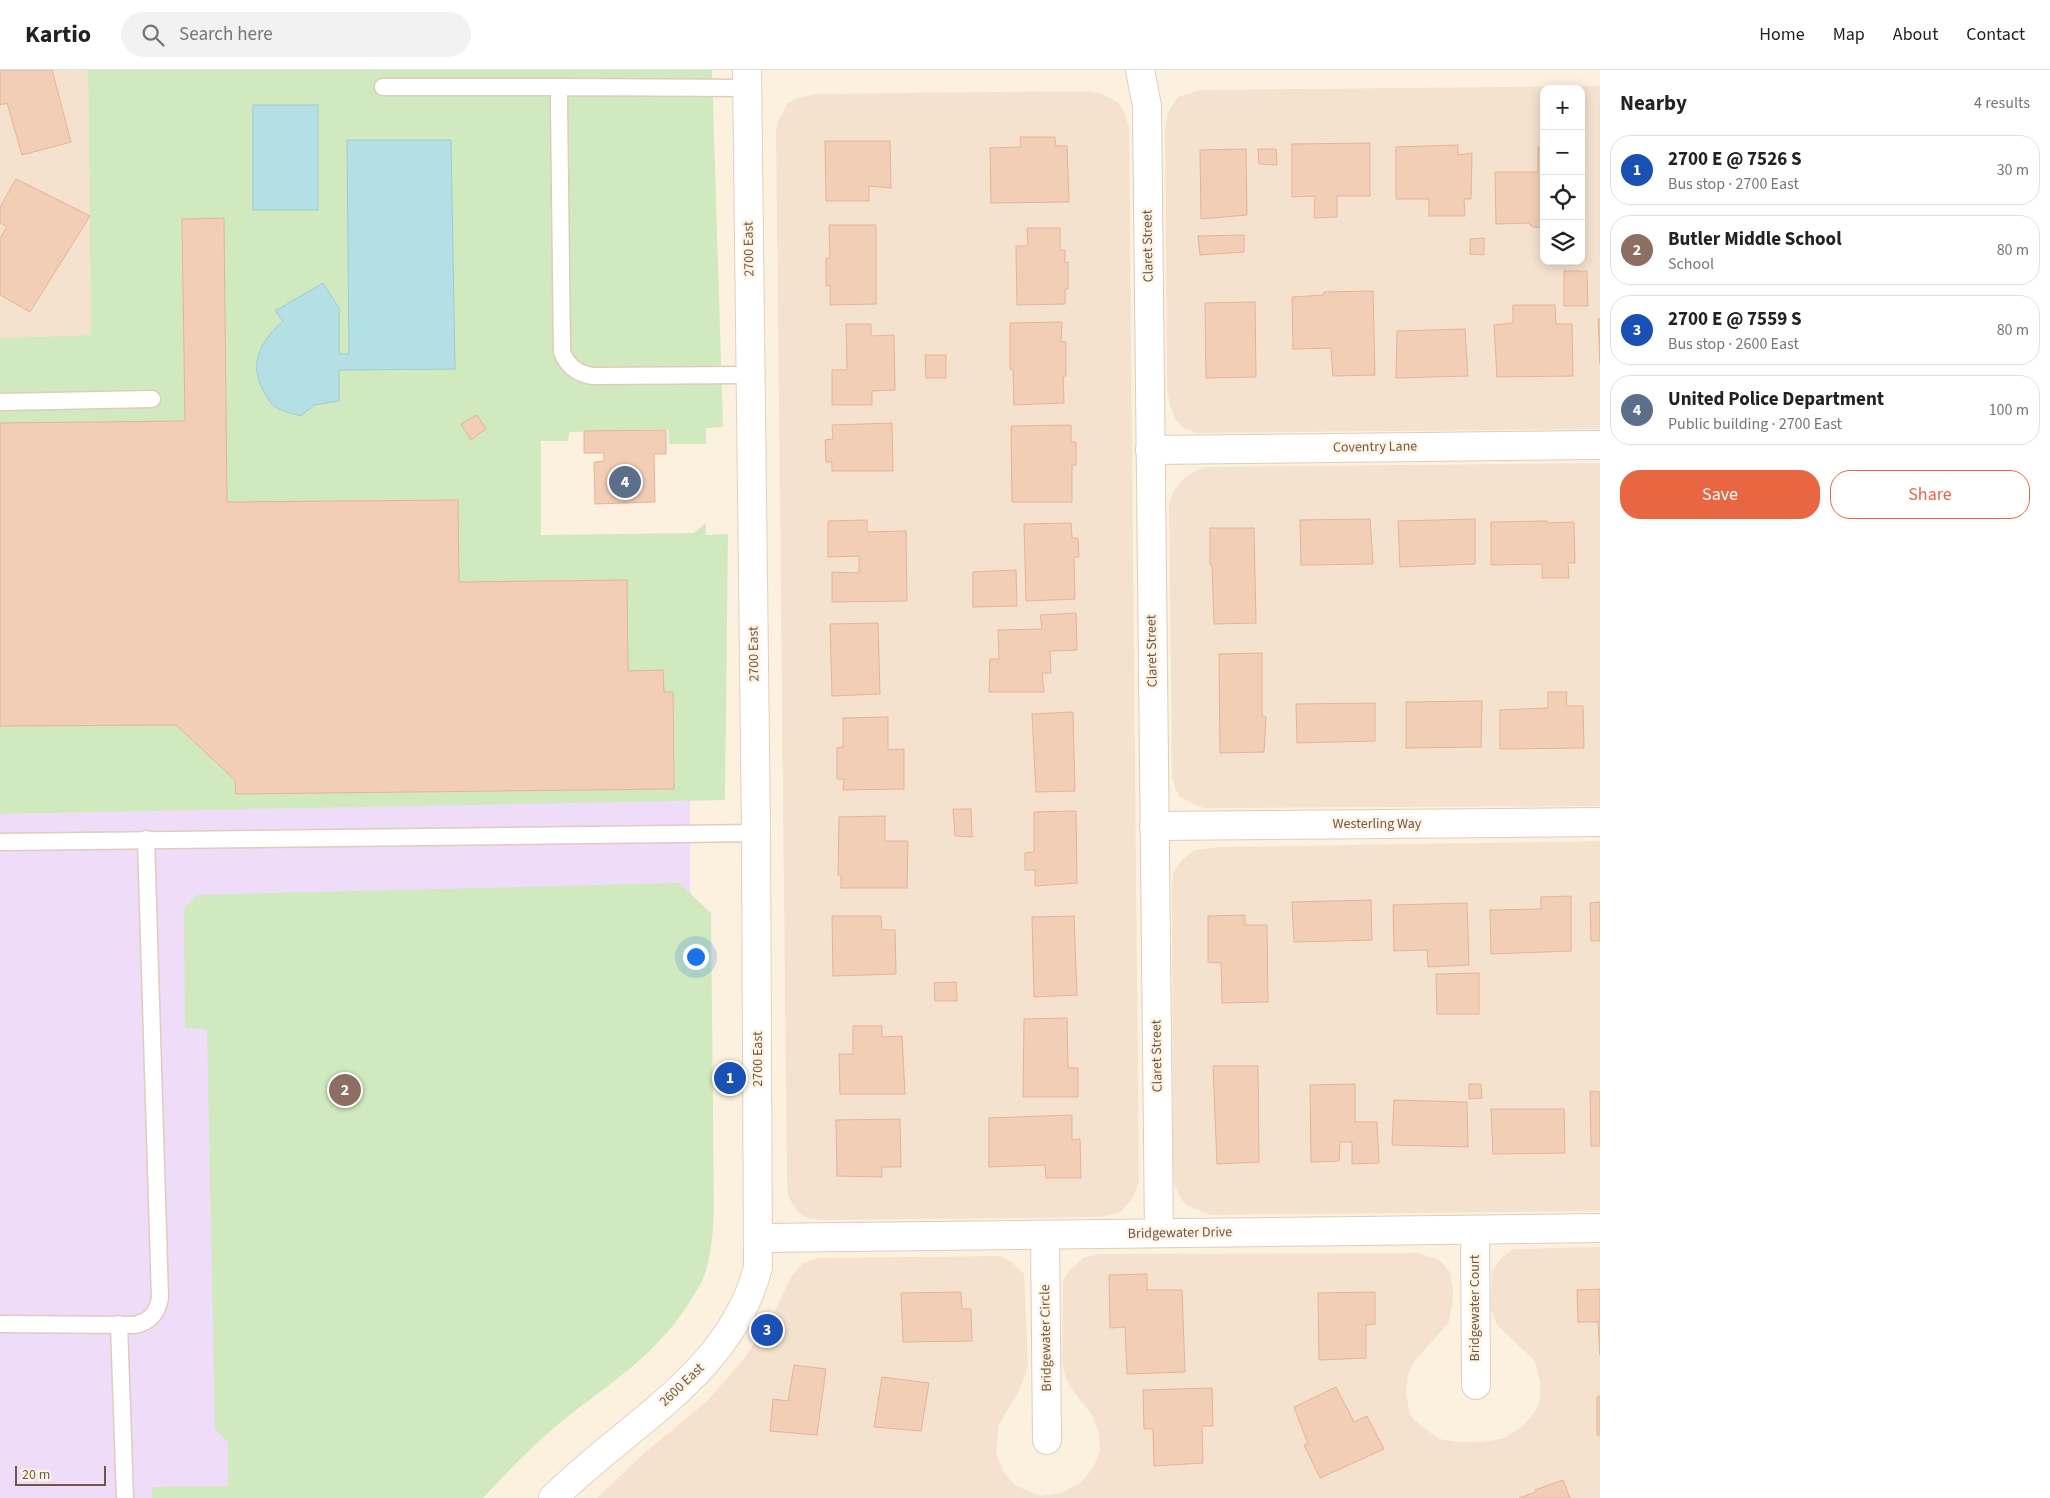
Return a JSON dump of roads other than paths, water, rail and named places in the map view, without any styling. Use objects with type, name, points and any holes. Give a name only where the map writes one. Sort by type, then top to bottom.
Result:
[{"type":"street","name":"Claret Street","points":[[1140,70],[1146,106],[1159,1233]]},
{"type":"street","name":"2700 East","points":[[748,79],[759,1238]]},
{"type":"street","name":"Coventry Lane","points":[[1150,450],[1600,445]]},
{"type":"street","name":"Westerling Way","points":[[1154,826],[1600,822]]},
{"type":"street","name":"Bridgewater Drive","points":[[759,1238],[1600,1228]]},
{"type":"street","name":"Bridgewater Court","points":[[1475,1230],[1476,1385]]},
{"type":"street","name":"Bridgewater Circle","points":[[1045,1235],[1048,1440]]},
{"type":"street","name":"2600 East","points":[[553,1498],[688,1383],[715,1353],[746,1303],[754,1283],[758,1267],[759,1238]]},
{"type":"lane","points":[[383,87],[559,87],[748,79]]},
{"type":"lane","points":[[559,87],[562,352],[566,362],[583,375],[594,376],[751,375]]},
{"type":"lane","points":[[0,402],[152,399]]},
{"type":"lane","points":[[0,842],[756,833]]},
{"type":"lane","points":[[0,1324],[135,1325],[147,1322],[153,1316],[160,1298],[146,839]]},
{"type":"lane","points":[[119,1324],[124,1498]]},
{"type":"water","points":[[253,105],[318,105],[318,210],[253,210]]},
{"type":"water","points":[[347,140],[451,140],[455,369],[339,370],[339,401],[315,405],[300,416],[279,409],[271,403],[259,380],[257,361],[263,344],[283,321],[275,311],[323,283],[339,308],[339,354],[349,354]]},
{"type":"place","name":"United Police Department","points":[[625,482]]},
{"type":"place","name":"2700 E @ 7526 S","points":[[730,1078]]},
{"type":"place","name":"Butler Middle School","points":[[345,1090]]},
{"type":"place","name":"2700 E @ 7559 S","points":[[767,1330]]}]
